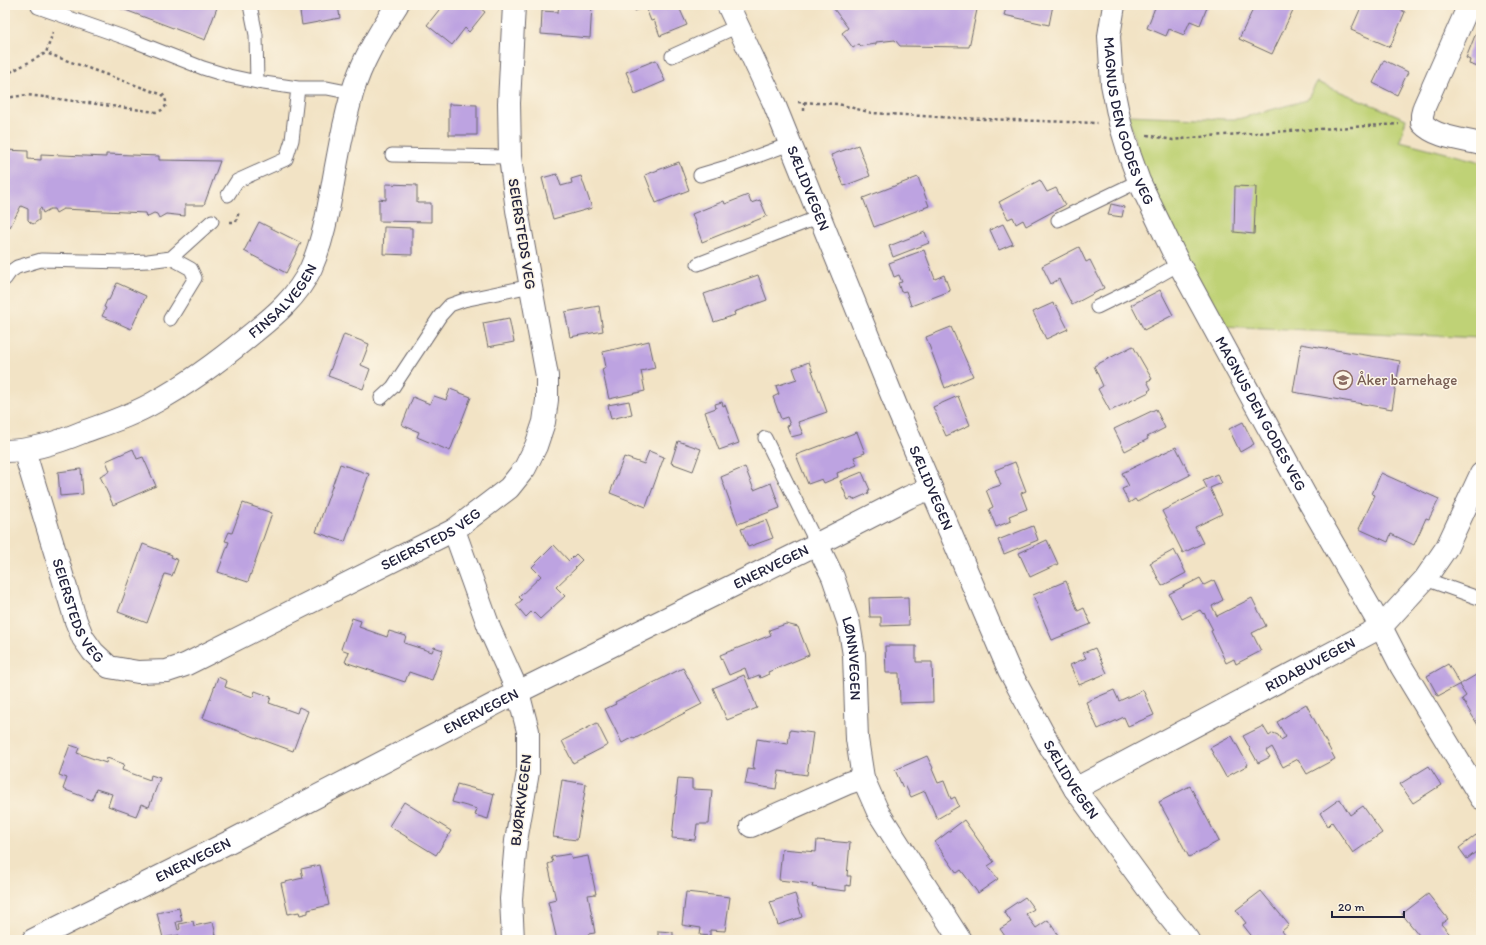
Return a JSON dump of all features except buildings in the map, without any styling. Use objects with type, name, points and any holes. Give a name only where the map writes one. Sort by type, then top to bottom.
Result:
[{"type":"street","name":"FINSALVEGEN","points":[[14,451],[69,438],[124,417],[155,403],[216,363],[275,315],[294,296],[310,269],[326,223],[337,159],[352,93],[378,35],[397,5]]},
{"type":"street","name":"SEIERSTEDS VEG","points":[[14,451],[83,638],[93,652],[109,667],[138,672],[167,671],[185,665],[454,530],[509,488],[528,462],[536,446],[544,422],[547,400],[547,376],[517,210],[510,157],[509,103],[514,5]]},
{"type":"street","name":"SÆLIDVEGEN","points":[[728,5],[774,101],[819,217],[931,488],[1009,670],[1075,789],[1159,904],[1188,940]]},
{"type":"street","name":"MAGNUS DEN GODES VEG","points":[[1114,5],[1109,36],[1111,77],[1120,123],[1139,181],[1179,264],[1305,495],[1381,627],[1401,666],[1481,798]]},
{"type":"street","points":[[1469,5],[1424,107],[1422,123],[1427,129],[1438,134],[1481,144]]},
{"type":"street","name":"RIDABUVEGEN","points":[[1075,789],[1381,627],[1425,579],[1447,547],[1481,474]]},
{"type":"street","name":"ENERVEGEN","points":[[33,940],[231,841],[518,692],[909,497],[931,488]]},
{"type":"street","name":"BJØRKVEGEN","points":[[454,530],[490,630],[518,692],[528,731],[528,772],[516,841],[510,899],[513,940]]},
{"type":"street","name":"LØNNVEGEN","points":[[817,544],[833,577],[849,624],[854,655],[857,739],[863,778],[878,812],[960,940]]},
{"type":"street","points":[[751,826],[834,789],[863,778]]},
{"type":"lane","points":[[250,5],[256,35],[257,82]]},
{"type":"lane","points":[[38,7],[130,39],[203,68],[257,82],[298,88],[327,88],[352,93]]},
{"type":"lane","points":[[672,56],[738,26]]},
{"type":"lane","points":[[228,195],[237,181],[286,159],[292,140],[298,88]]},
{"type":"lane","points":[[700,174],[730,166],[790,144]]},
{"type":"lane","points":[[392,155],[510,157]]},
{"type":"lane","points":[[1058,220],[1139,181]]},
{"type":"lane","points":[[698,264],[819,217]]},
{"type":"lane","points":[[5,279],[10,272],[17,267],[41,260],[125,262],[171,258],[212,221]]},
{"type":"lane","points":[[170,319],[195,278],[191,269],[171,258]]},
{"type":"lane","points":[[1097,307],[1144,284],[1179,264]]},
{"type":"lane","points":[[382,398],[393,387],[440,316],[450,305],[464,300],[531,286]]},
{"type":"lane","points":[[765,438],[817,544]]},
{"type":"lane","points":[[1425,579],[1481,599]]},
{"type":"path","points":[[5,75],[46,53],[60,15]]},
{"type":"path","points":[[5,98],[27,95],[156,112],[164,110],[166,106],[166,101],[163,96],[46,53]]},
{"type":"path","points":[[774,101],[838,104],[872,113],[956,118],[1120,123],[1132,131],[1173,140],[1209,136],[1422,123]]},
{"type":"green space","points":[[1317,82],[1406,119],[1400,141],[1481,162],[1481,338],[1221,326],[1144,173],[1128,115],[1238,119],[1307,100]]},
{"type":"place","name":"Åker barnehage","points":[[1343,380]]}]
